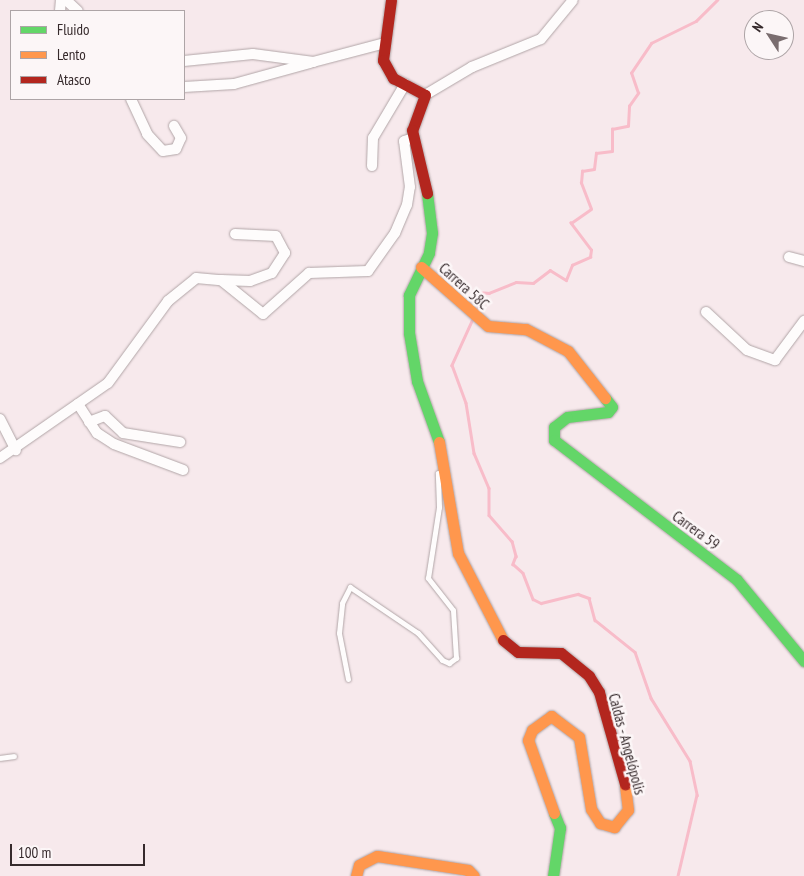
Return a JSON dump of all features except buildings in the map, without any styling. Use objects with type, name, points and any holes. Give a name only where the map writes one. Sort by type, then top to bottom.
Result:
[{"type":"street","points":[[66,0],[77,10]]},
{"type":"street","points":[[391,0],[385,43],[385,67],[405,84],[425,95]]},
{"type":"street","points":[[221,280],[263,314],[309,273],[368,271],[395,234],[407,205],[410,187],[404,141],[414,138],[412,128],[425,95],[472,67],[541,39],[573,0]]},
{"type":"street","points":[[185,87],[234,84],[385,43]]},
{"type":"street","points":[[185,61],[253,54],[313,62]]},
{"type":"street","points":[[372,166],[373,138],[405,84]]},
{"type":"street","points":[[131,100],[146,134],[163,151],[176,149],[180,138],[174,126]]},
{"type":"street","name":"Caldas - Angelópolis","points":[[414,138],[424,171],[432,232],[410,295],[408,334],[417,380],[441,448],[458,552],[500,637],[518,652],[570,656],[589,676],[599,692],[628,795],[628,810],[620,822],[614,827],[600,823],[590,810],[579,737],[551,716],[532,730],[528,740],[531,757],[560,828],[553,876]]},
{"type":"street","points":[[0,458],[16,450],[115,376],[183,287],[201,277],[250,281],[272,273],[285,253],[276,236],[235,234]]},
{"type":"street","points":[[789,257],[804,261]]},
{"type":"street","name":"Carrera 58C","points":[[420,267],[488,326],[526,329],[568,351],[610,400],[608,412],[576,413],[558,422],[554,440]]},
{"type":"street","points":[[706,312],[747,350],[775,360],[804,321]]},
{"type":"street","points":[[78,404],[89,422],[114,444],[184,470]]},
{"type":"street","points":[[89,422],[105,416],[123,433],[180,442]]},
{"type":"street","points":[[0,419],[16,450]]},
{"type":"street","name":"Carrera 59","points":[[554,440],[737,580],[804,661]]},
{"type":"street","points":[[356,876],[359,865],[377,856],[468,870],[474,876]]},
{"type":"lane","points":[[348,679],[339,633],[345,590],[350,587],[418,633],[442,660],[450,663],[456,658],[453,610],[428,578],[441,448]]},
{"type":"lane","points":[[0,758],[14,756]]},
{"type":"waterway","points":[[478,309],[478,292],[489,293],[516,282],[533,283],[550,270],[566,280],[572,265],[590,257],[591,250],[571,223],[591,209],[581,183],[582,171],[594,169],[596,153],[612,151],[612,129],[628,126],[629,106],[638,93],[631,73],[651,43],[696,21],[717,0]]},
{"type":"waterway","points":[[473,319],[452,365],[466,403],[474,453],[489,488],[489,515],[512,541],[516,556],[513,564],[523,573],[533,599],[541,603],[578,594],[589,598],[595,620],[635,652],[651,698],[690,761],[697,795],[678,876]]},
{"type":"traffic: fast","points":[[427,193],[432,233],[429,253],[409,295],[409,333],[417,381],[439,442]]},
{"type":"traffic: fast","points":[[605,398],[612,407],[608,412],[567,417],[554,427],[554,440],[737,580],[804,661]]},
{"type":"traffic: fast","points":[[553,876],[560,828],[554,813]]},
{"type":"traffic: slow","points":[[421,267],[488,326],[526,329],[568,351],[605,398]]},
{"type":"traffic: slow","points":[[439,442],[458,553],[503,640]]},
{"type":"traffic: slow","points":[[554,813],[528,740],[532,730],[551,716],[579,737],[591,809],[600,823],[614,827],[628,810],[625,784]]},
{"type":"traffic: slow","points":[[356,876],[359,865],[377,856],[468,870],[474,876]]},
{"type":"traffic: jam","points":[[391,0],[383,60],[393,78],[425,95],[412,130],[427,193]]},
{"type":"traffic: jam","points":[[503,640],[518,652],[561,653],[589,676],[599,692],[625,784]]}]
